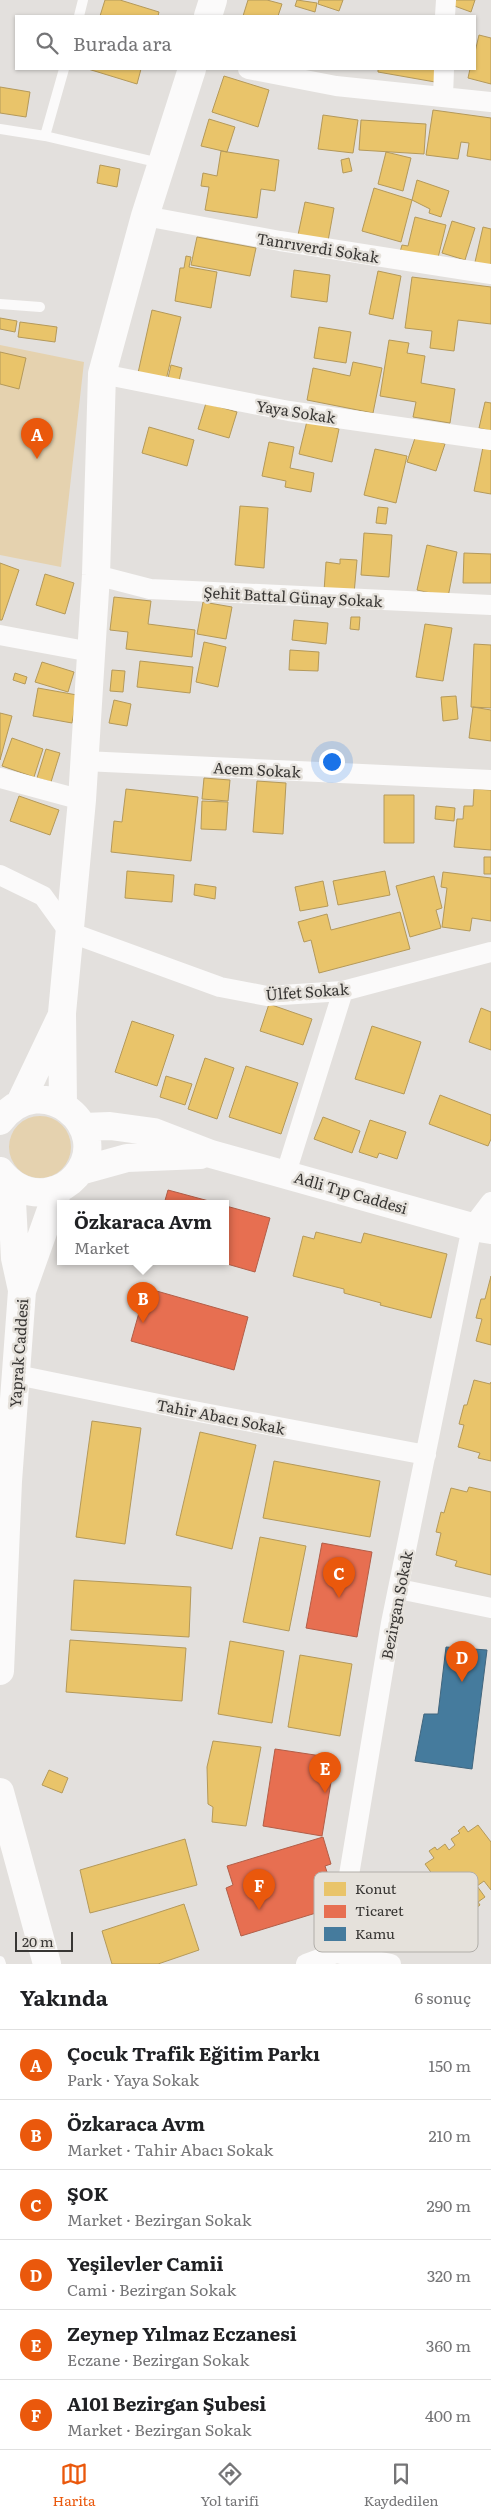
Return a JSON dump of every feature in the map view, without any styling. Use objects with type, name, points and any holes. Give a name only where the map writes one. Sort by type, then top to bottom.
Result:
[{"type":"street","points":[[208,15],[213,0]]},
{"type":"street","points":[[445,15],[446,0]]},
{"type":"street","points":[[63,1105],[62,1013],[82,800],[96,575],[102,374],[145,216],[192,70]]},
{"type":"street","points":[[253,70],[336,86],[491,102]]},
{"type":"street","points":[[443,97],[444,70]]},
{"type":"street","name":"Tanrıverdi Sokak","points":[[145,216],[280,241],[491,274]]},
{"type":"street","name":"Yaya Sokak","points":[[102,374],[289,411],[491,440]]},
{"type":"street","name":"Şehit Battal Günay Sokak","points":[[96,575],[150,589],[491,605]]},
{"type":"street","points":[[0,635],[91,652]]},
{"type":"street","name":"Acem Sokak","points":[[84,761],[491,780]]},
{"type":"street","points":[[0,778],[82,800]]},
{"type":"street","points":[[0,875],[43,896],[69,932]]},
{"type":"street","name":"Ülfet Sokak","points":[[69,932],[220,987],[267,996],[343,991],[491,952]]},
{"type":"street","points":[[286,1173],[343,991]]},
{"type":"street","points":[[20,1103],[62,1013]]},
{"type":"street","points":[[0,1122],[7,1112],[20,1103],[34,1099],[49,1100],[63,1105],[75,1114],[83,1127],[86,1149],[80,1170]]},
{"type":"street","name":"Adli Tıp Caddesi","points":[[83,1127],[110,1126],[154,1132],[211,1154],[482,1228]]},
{"type":"street","name":"Adli Tıp Caddesi","points":[[58,1190],[70,1182],[80,1170],[127,1158],[211,1154]]},
{"type":"street","points":[[3,1174],[26,1191],[42,1193],[58,1190]]},
{"type":"street","points":[[3,1174],[15,1258],[22,1291]]},
{"type":"street","name":"Yaprak Caddesi","points":[[0,1671],[4,1481],[17,1375],[16,1355],[22,1291],[58,1190]]},
{"type":"street","points":[[482,1228],[491,1202]]},
{"type":"street","name":"Bezirgan Sokak","points":[[350,1872],[391,1623],[426,1455],[482,1228]]},
{"type":"street","name":"Tahir Abacı Sokak","points":[[17,1375],[183,1409],[426,1455]]},
{"type":"street","points":[[399,1589],[491,1608]]},
{"type":"street","points":[[0,1792],[48,1964]]},
{"type":"street","points":[[306,1964],[336,1953],[391,1964]]},
{"type":"lane","points":[[79,15],[83,0]]},
{"type":"lane","points":[[45,136],[64,70]]},
{"type":"lane","points":[[0,129],[45,136],[162,164]]},
{"type":"lane","points":[[0,304],[40,307]]},
{"type":"shaded area","points":[[0,345],[84,362],[61,567],[0,555]]},
{"type":"shaded area","points":[[40,1116],[52,1119],[62,1125],[68,1135],[71,1147],[68,1159],[62,1169],[52,1175],[40,1178],[28,1175],[18,1169],[12,1159],[9,1147],[12,1135],[18,1125],[28,1119]]},
{"type":"building: Konut","points":[[105,0],[120,0],[159,12],[158,15],[100,15]]},
{"type":"building: Konut","points":[[248,0],[267,0],[282,4],[278,15],[243,15]]},
{"type":"building: Konut","points":[[297,0],[317,3],[315,12],[295,6]]},
{"type":"building: Konut","points":[[319,0],[343,0],[339,11],[318,4]]},
{"type":"building: Konut","points":[[450,0],[475,0],[471,12],[449,4]]},
{"type":"building: Konut","points":[[479,35],[491,38],[491,84],[468,78],[470,70],[476,70],[476,48]]},
{"type":"building: Konut","points":[[91,70],[141,70],[137,84]]},
{"type":"building: Konut","points":[[378,70],[437,70],[435,82],[378,72]]},
{"type":"building: Konut","points":[[224,76],[269,90],[258,127],[212,112]]},
{"type":"building: Konut","points":[[0,87],[30,92],[26,117],[0,113]]},
{"type":"building: Konut","points":[[433,110],[491,118],[491,160],[467,156],[469,143],[461,142],[458,159],[426,155]]},
{"type":"building: Konut","points":[[323,115],[358,120],[353,153],[318,149]]},
{"type":"building: Konut","points":[[209,119],[235,127],[227,152],[201,146]]},
{"type":"building: Konut","points":[[361,120],[426,124],[424,154],[359,150]]},
{"type":"building: Konut","points":[[221,151],[279,160],[275,191],[261,189],[257,218],[205,210],[209,187],[201,186],[203,173],[217,176]]},
{"type":"building: Konut","points":[[386,152],[411,158],[403,191],[378,184]]},
{"type":"building: Konut","points":[[349,158],[352,171],[343,173],[341,160]]},
{"type":"building: Konut","points":[[100,165],[120,169],[117,187],[97,183]]},
{"type":"building: Konut","points":[[417,180],[449,191],[441,217],[429,213],[430,209],[412,200]]},
{"type":"building: Konut","points":[[374,188],[412,200],[401,242],[362,231]]},
{"type":"building: Konut","points":[[305,202],[334,208],[328,241],[298,235]]},
{"type":"building: Konut","points":[[415,217],[446,225],[437,262],[400,252],[402,245],[408,246]]},
{"type":"building: Konut","points":[[452,221],[475,228],[465,260],[442,253]]},
{"type":"building: Konut","points":[[483,227],[491,229],[491,266],[475,262]]},
{"type":"building: Konut","points":[[197,237],[256,248],[250,276],[191,265]]},
{"type":"building: Konut","points":[[186,256],[191,257],[189,267],[217,272],[211,308],[175,301],[180,268],[184,268]]},
{"type":"building: Konut","points":[[294,270],[330,275],[327,302],[291,297]]},
{"type":"building: Konut","points":[[378,271],[401,276],[393,319],[369,314]]},
{"type":"building: Konut","points":[[412,277],[491,287],[491,324],[458,320],[454,351],[430,348],[432,331],[405,328]]},
{"type":"building: Konut","points":[[152,310],[181,317],[166,380],[138,373]]},
{"type":"building: Konut","points":[[0,318],[17,321],[15,332],[0,329]]},
{"type":"building: Konut","points":[[20,322],[57,327],[55,342],[18,337]]},
{"type":"building: Konut","points":[[319,327],[351,332],[346,363],[314,358]]},
{"type":"building: Konut","points":[[389,340],[409,343],[407,353],[425,356],[421,383],[455,389],[450,423],[413,417],[416,402],[380,396]]},
{"type":"building: Konut","points":[[0,352],[26,358],[19,389],[0,384]]},
{"type":"building: Konut","points":[[353,362],[382,368],[373,413],[307,400],[313,368],[350,376]]},
{"type":"building: Konut","points":[[171,365],[182,368],[179,381],[168,378]]},
{"type":"building: Konut","points":[[485,402],[491,403],[491,431],[479,428]]},
{"type":"building: Konut","points":[[206,403],[237,412],[229,438],[198,429]]},
{"type":"building: Konut","points":[[307,421],[339,429],[332,462],[299,454]]},
{"type":"building: Konut","points":[[149,427],[194,440],[187,466],[142,453]]},
{"type":"building: Konut","points":[[416,435],[445,444],[436,471],[407,462]]},
{"type":"building: Konut","points":[[269,442],[294,447],[290,468],[314,473],[311,492],[285,487],[286,481],[262,476]]},
{"type":"building: Konut","points":[[483,447],[491,449],[491,494],[474,491]]},
{"type":"building: Konut","points":[[375,449],[407,456],[396,503],[364,495]]},
{"type":"building: Konut","points":[[240,506],[268,508],[264,568],[235,565]]},
{"type":"building: Konut","points":[[378,507],[388,508],[386,524],[376,523]]},
{"type":"building: Konut","points":[[364,533],[392,535],[389,577],[361,575]]},
{"type":"building: Konut","points":[[427,545],[457,552],[448,597],[417,590]]},
{"type":"building: Konut","points":[[464,553],[491,554],[491,583],[463,583]]},
{"type":"building: Konut","points":[[340,559],[357,560],[354,594],[324,591],[326,562],[340,564]]},
{"type":"building: Konut","points":[[0,563],[19,570],[2,620],[0,620]]},
{"type":"building: Konut","points":[[45,574],[74,583],[65,614],[36,605]]},
{"type":"building: Konut","points":[[114,597],[151,601],[148,624],[195,630],[192,657],[126,649],[128,632],[110,630]]},
{"type":"building: Konut","points":[[203,602],[232,607],[226,639],[197,634]]},
{"type":"building: Konut","points":[[351,617],[360,617],[359,630],[350,629]]},
{"type":"building: Konut","points":[[294,620],[328,623],[326,644],[292,640]]},
{"type":"building: Konut","points":[[425,624],[452,628],[443,681],[416,677]]},
{"type":"building: Konut","points":[[204,642],[226,647],[218,687],[196,682]]},
{"type":"building: Konut","points":[[474,644],[491,645],[491,708],[471,707]]},
{"type":"building: Konut","points":[[290,650],[319,652],[318,671],[289,670]]},
{"type":"building: Konut","points":[[140,661],[193,667],[190,693],[137,687]]},
{"type":"building: Konut","points":[[42,662],[74,672],[68,692],[35,682]]},
{"type":"building: Konut","points":[[112,670],[125,671],[123,692],[110,691]]},
{"type":"building: Konut","points":[[15,673],[27,677],[25,684],[13,680]]},
{"type":"building: Konut","points":[[38,688],[77,695],[72,723],[33,716]]},
{"type":"building: Konut","points":[[456,696],[458,719],[443,721],[441,697]]},
{"type":"building: Konut","points":[[114,700],[131,704],[127,726],[109,723]]},
{"type":"building: Konut","points":[[473,707],[491,710],[491,741],[469,738]]},
{"type":"building: Konut","points":[[0,713],[12,716],[0,760]]},
{"type":"building: Konut","points":[[12,738],[43,749],[34,777],[2,766]]},
{"type":"building: Konut","points":[[46,749],[60,753],[51,782],[37,778]]},
{"type":"building: Konut","points":[[204,778],[230,780],[228,801],[202,799]]},
{"type":"building: Konut","points":[[257,781],[286,783],[283,834],[253,832]]},
{"type":"building: Konut","points":[[126,789],[198,797],[191,861],[111,852],[114,821],[122,822]]},
{"type":"building: Konut","points":[[474,789],[491,790],[491,850],[454,847],[457,819],[463,819],[464,806],[473,806]]},
{"type":"building: Konut","points":[[384,795],[414,795],[414,843],[384,843]]},
{"type":"building: Konut","points":[[19,796],[59,810],[50,835],[10,821]]},
{"type":"building: Konut","points":[[202,801],[228,802],[226,830],[201,829]]},
{"type":"building: Konut","points":[[436,806],[455,808],[454,821],[435,819]]},
{"type":"building: Konut","points":[[484,857],[491,857],[491,874],[484,874]]},
{"type":"building: Konut","points":[[127,871],[174,875],[172,902],[125,898]]},
{"type":"building: Konut","points":[[385,871],[390,895],[338,905],[333,881]]},
{"type":"building: Konut","points":[[443,872],[491,878],[491,921],[472,918],[470,931],[442,927],[447,888],[441,887]]},
{"type":"building: Konut","points":[[434,876],[442,908],[436,910],[441,928],[410,937],[396,886]]},
{"type":"building: Konut","points":[[323,881],[328,906],[300,911],[295,887]]},
{"type":"building: Konut","points":[[195,884],[216,887],[215,899],[194,895]]},
{"type":"building: Konut","points":[[400,912],[410,949],[319,973],[311,940],[304,942],[298,922],[327,914],[331,930]]},
{"type":"building: Konut","points":[[269,1004],[312,1019],[303,1045],[260,1031]]},
{"type":"building: Konut","points":[[481,1008],[491,1012],[491,1050],[469,1042]]},
{"type":"building: Konut","points":[[132,1021],[174,1035],[157,1086],[115,1072]]},
{"type":"building: Konut","points":[[372,1026],[421,1042],[404,1094],[355,1079]]},
{"type":"building: Konut","points":[[205,1058],[234,1068],[217,1119],[188,1109]]},
{"type":"building: Konut","points":[[246,1066],[298,1083],[281,1134],[229,1117]]},
{"type":"building: Konut","points":[[166,1076],[192,1084],[185,1105],[160,1097]]},
{"type":"building: Konut","points":[[440,1095],[491,1115],[491,1139],[488,1146],[429,1124]]},
{"type":"building: Konut","points":[[323,1117],[360,1131],[352,1153],[314,1139]]},
{"type":"building: Konut","points":[[370,1120],[406,1132],[397,1159],[379,1153],[377,1158],[359,1152]]},
{"type":"building: Konut","points":[[316,1232],[361,1243],[364,1233],[447,1254],[431,1318],[380,1305],[381,1303],[344,1293],[344,1289],[293,1276],[303,1236],[314,1239]]},
{"type":"building: Konut","points":[[491,1276],[491,1345],[476,1341],[482,1319],[476,1318],[481,1299],[485,1299]]},
{"type":"building: Konut","points":[[474,1380],[490,1384],[491,1382],[491,1461],[478,1458],[480,1453],[458,1447],[464,1425],[459,1424]]},
{"type":"building: Konut","points":[[92,1421],[141,1428],[125,1544],[76,1537]]},
{"type":"building: Konut","points":[[200,1432],[256,1445],[232,1549],[176,1535]]},
{"type":"building: Konut","points":[[274,1461],[380,1481],[370,1537],[263,1518]]},
{"type":"building: Konut","points":[[469,1487],[491,1492],[491,1575],[455,1566],[457,1561],[436,1555],[441,1533],[436,1532],[441,1512],[444,1513],[451,1488],[467,1492]]},
{"type":"building: Konut","points":[[260,1537],[306,1546],[289,1631],[243,1622]]},
{"type":"building: Konut","points":[[74,1580],[191,1587],[189,1637],[71,1630]]},
{"type":"building: Konut","points":[[70,1640],[186,1648],[182,1701],[66,1692]]},
{"type":"building: Konut","points":[[230,1641],[284,1651],[272,1723],[218,1714]]},
{"type":"building: Konut","points":[[300,1655],[352,1664],[340,1736],[288,1727]]},
{"type":"building: Konut","points":[[213,1741],[261,1747],[246,1826],[212,1822],[213,1807],[208,1804],[207,1767]]},
{"type":"building: Konut","points":[[49,1770],[68,1778],[62,1793],[42,1785]]},
{"type":"building: Konut","points":[[478,1825],[491,1842],[491,1890],[484,1881],[478,1885],[478,1872],[431,1872],[425,1864],[434,1858],[429,1851],[435,1847],[437,1850],[445,1844],[449,1850],[455,1845],[451,1839],[460,1833],[458,1831],[464,1826],[468,1832]]},
{"type":"building: Konut","points":[[185,1839],[197,1885],[90,1913],[80,1870]]},
{"type":"building: Konut","points":[[478,1887],[485,1897],[478,1902]]},
{"type":"building: Konut","points":[[184,1904],[199,1950],[158,1964],[112,1964],[102,1931]]},
{"type":"building: Ticaret","points":[[168,1190],[205,1200],[165,1200]]},
{"type":"building: Ticaret","points":[[229,1207],[270,1218],[255,1272],[229,1265]]},
{"type":"building: Ticaret","points":[[146,1288],[248,1317],[234,1370],[131,1341]]},
{"type":"building: Ticaret","points":[[322,1543],[372,1552],[357,1637],[306,1628]]},
{"type":"building: Ticaret","points":[[275,1749],[335,1758],[322,1836],[263,1826]]},
{"type":"building: Ticaret","points":[[323,1837],[331,1864],[325,1866],[327,1872],[314,1872],[314,1914],[241,1936],[226,1888],[233,1885],[227,1866]]},
{"type":"building: Kamu","points":[[446,1647],[487,1650],[472,1769],[415,1761],[424,1714],[438,1714]]},
{"type":"place","name":"Çocuk Trafik Eğitim Parkı","points":[[37,459]]},
{"type":"place","name":"Özkaraca Avm","points":[[143,1323]]},
{"type":"place","name":"ŞOK","points":[[339,1598]]},
{"type":"place","name":"Yeşilevler Camii","points":[[462,1682]]},
{"type":"place","name":"Zeynep Yılmaz Eczanesi","points":[[325,1793]]},
{"type":"place","name":"A101 Bezirgan Şubesi","points":[[259,1910]]}]
